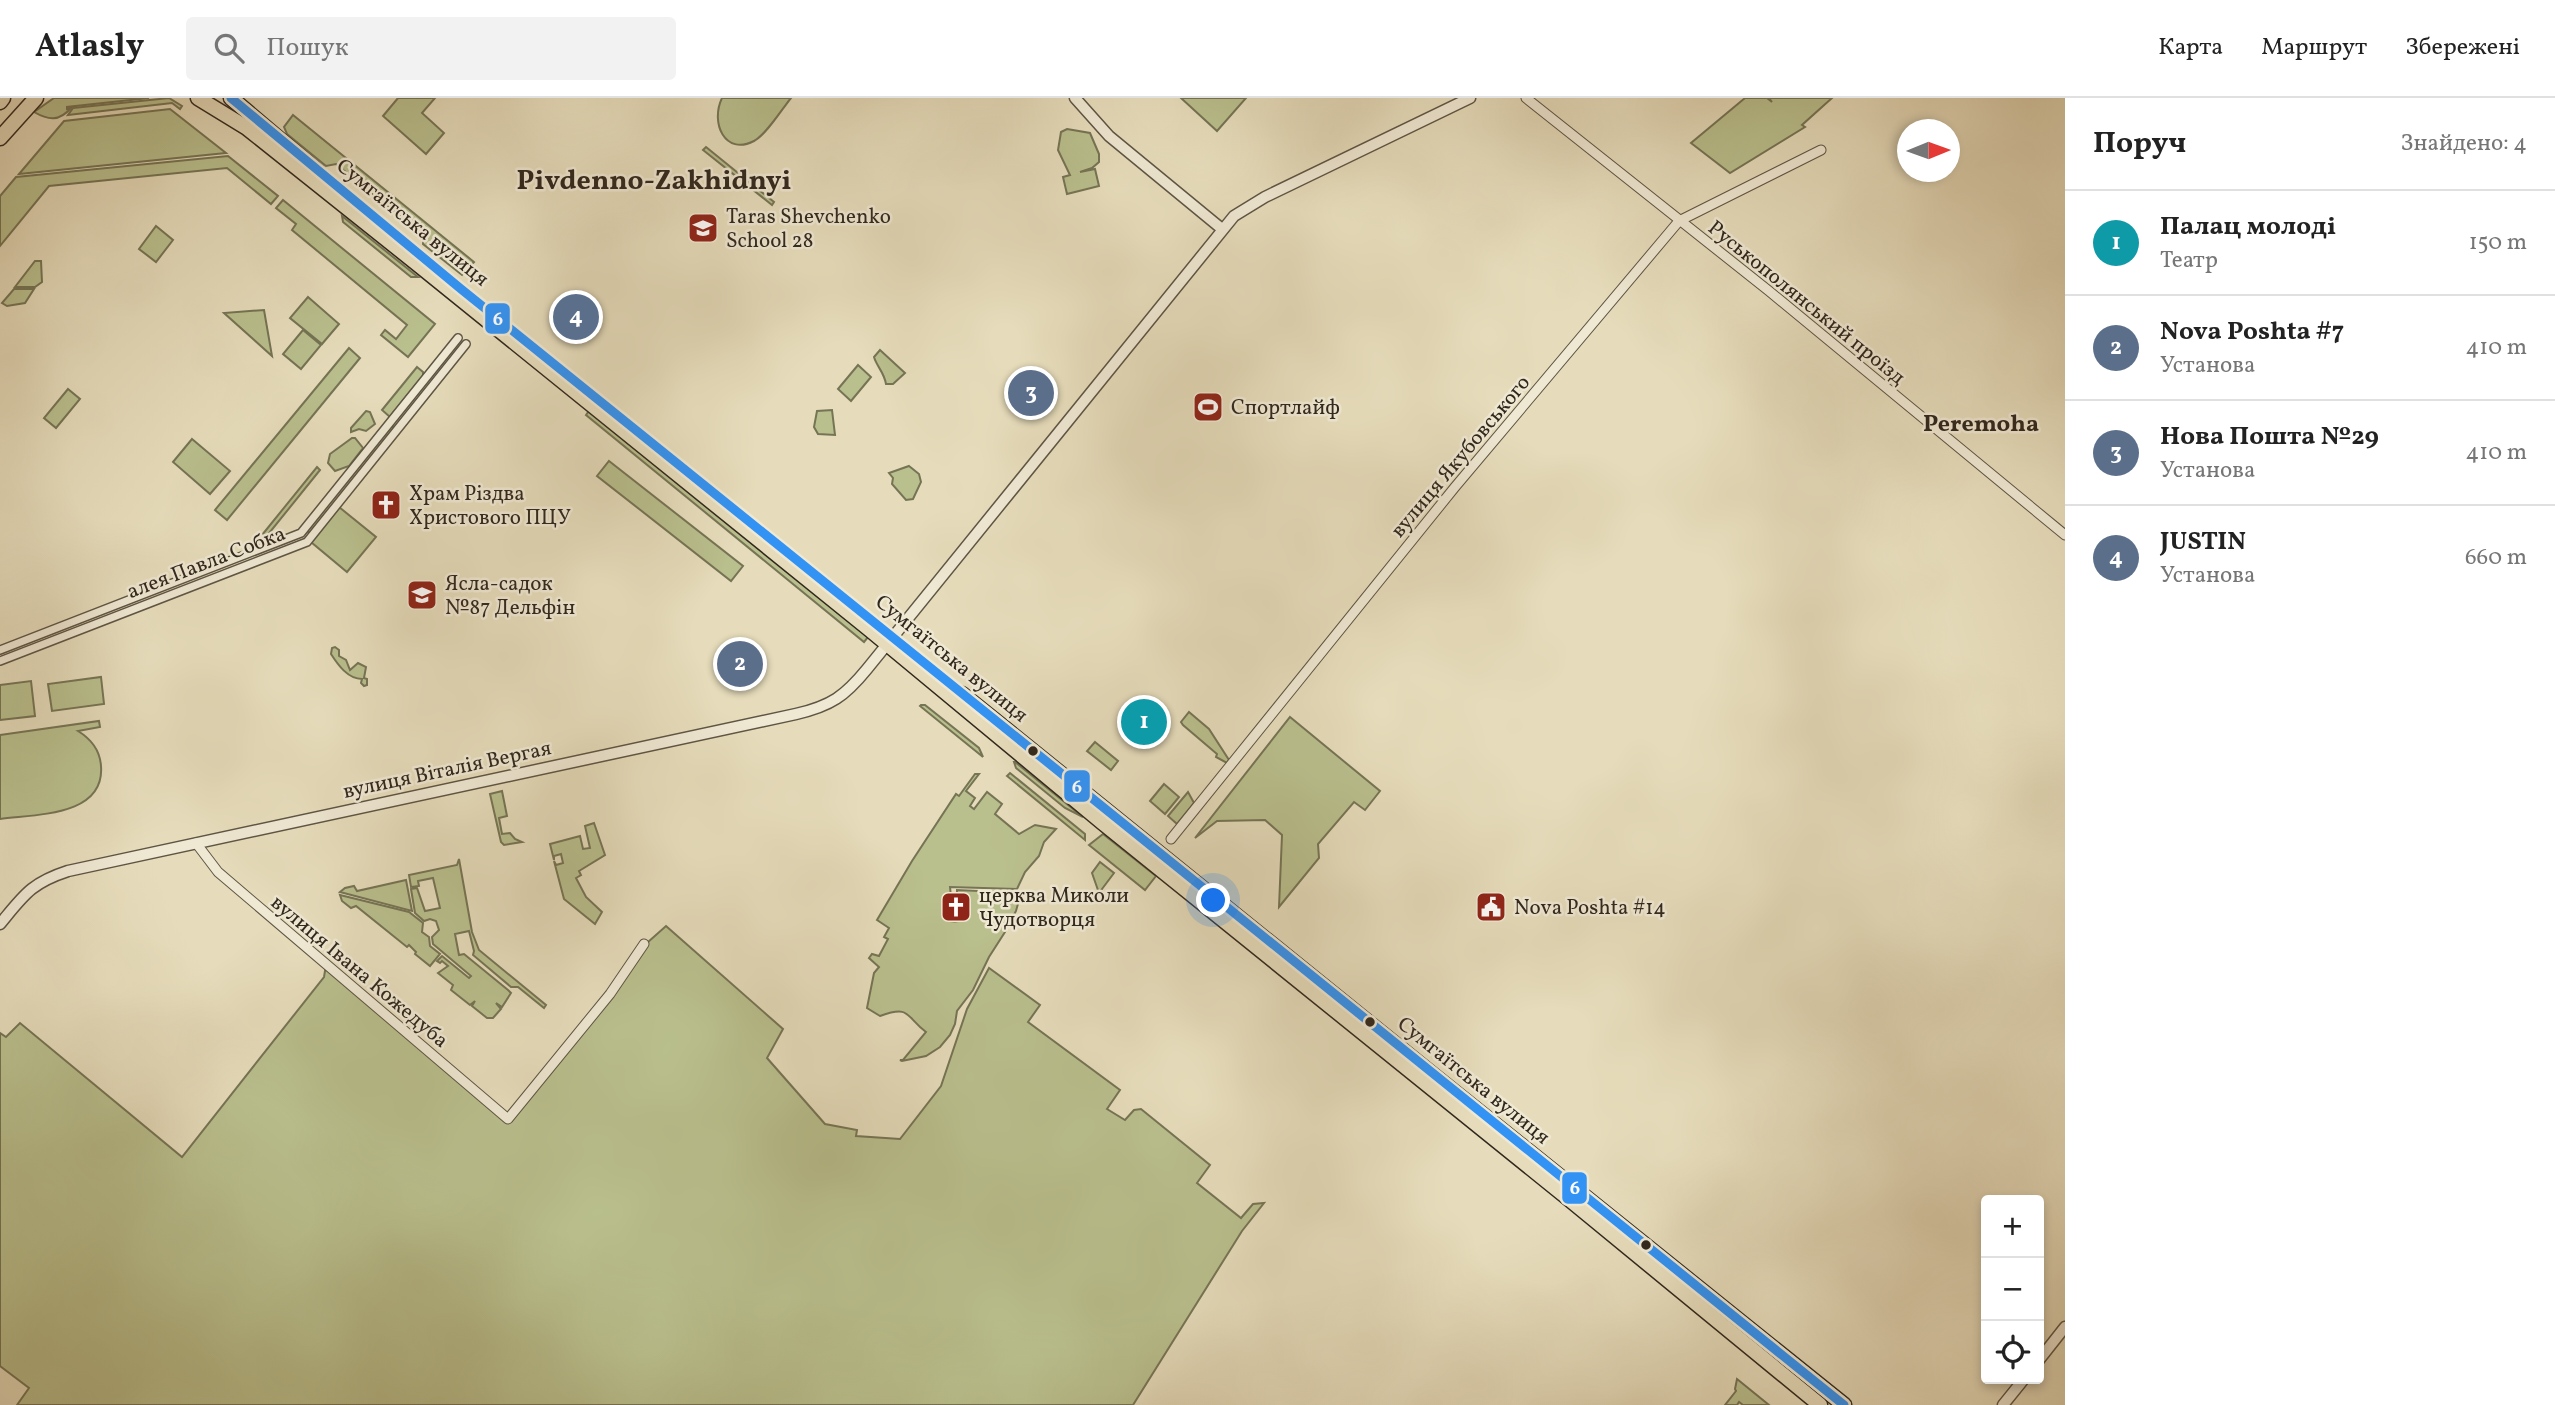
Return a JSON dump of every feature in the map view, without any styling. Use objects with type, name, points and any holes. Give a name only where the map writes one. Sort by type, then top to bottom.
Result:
[{"type":"main road","points":[[0,138],[36,98]]},
{"type":"main road","name":"Сумгаїтська вулиця","points":[[198,98],[247,128],[1484,1113],[1547,1174],[1820,1405]]},
{"type":"main road","name":"Сумгаїтська вулиця","points":[[231,98],[890,641]]},
{"type":"main road","name":"Сумгаїтська вулиця","points":[[1547,1174],[1844,1405]]},
{"type":"street","points":[[1075,98],[1109,136],[1222,229]]},
{"type":"street","name":"вулиця Віталія Вергая","points":[[0,924],[26,893],[47,878],[102,863],[819,708],[843,696],[1222,229],[1240,211],[1470,98]]},
{"type":"street","name":"Руськополянський проїзд","points":[[1526,98],[2065,535]]},
{"type":"street","name":"вулиця Якубовського","points":[[1171,839],[1455,487],[1679,221],[1821,149]]},
{"type":"street","name":"алея Павла Собка","points":[[0,650],[301,533],[458,338]]},
{"type":"street","name":"алея Павла Собка","points":[[0,662],[307,542],[466,345]]},
{"type":"street","name":"вулиця Івана Кожедуба","points":[[197,843],[218,873],[508,1119],[610,994],[644,944]]},
{"type":"street","points":[[2044,1354],[2065,1327]]},
{"type":"street","points":[[2003,1405],[2020,1384]]},
{"type":"green space","points":[[54,98],[149,98],[67,107],[71,108],[58,118],[44,117],[34,112]]},
{"type":"green space","points":[[169,98],[182,106],[180,109],[172,103],[68,115],[73,108]]},
{"type":"green space","points":[[398,98],[435,98],[422,113],[444,133],[426,154],[383,116]]},
{"type":"green space","points":[[722,98],[791,98],[764,133],[754,141],[735,144],[728,141],[719,127]]},
{"type":"green space","points":[[1181,98],[1246,98],[1217,131]]},
{"type":"green space","points":[[1745,98],[1767,98],[1772,102],[1769,98],[1832,98],[1802,125],[1805,127],[1730,173],[1691,143]]},
{"type":"green space","points":[[170,109],[226,153],[19,174],[64,121]]},
{"type":"green space","points":[[293,115],[474,262],[462,275],[423,244],[424,236],[336,164],[326,166],[287,134],[284,127]]},
{"type":"green space","points":[[1067,129],[1090,133],[1099,154],[1099,162],[1080,172],[1095,169],[1099,186],[1067,194],[1063,177],[1070,175],[1058,150],[1061,132]]},
{"type":"green space","points":[[706,147],[774,202],[772,205],[703,150]]},
{"type":"green space","points":[[228,156],[278,196],[271,204],[227,168],[49,186],[0,246],[0,196],[16,177]]},
{"type":"green space","points":[[283,200],[435,324],[408,357],[381,335],[385,330],[396,339],[407,325],[292,230],[296,224],[276,208]]},
{"type":"green space","points":[[342,216],[418,277],[411,277],[343,222]]},
{"type":"green space","points":[[156,226],[173,240],[156,262],[139,249]]},
{"type":"green space","points":[[35,261],[41,261],[42,282],[35,287],[15,287]]},
{"type":"green space","points":[[14,289],[34,289],[25,303],[7,306],[2,303]]},
{"type":"green space","points":[[308,297],[339,324],[322,344],[290,318]]},
{"type":"green space","points":[[264,310],[272,356],[224,313]]},
{"type":"green space","points":[[303,330],[321,345],[301,369],[283,354]]},
{"type":"green space","points":[[349,348],[360,358],[227,520],[215,510]]},
{"type":"green space","points":[[880,350],[905,373],[893,384],[886,384],[875,361],[874,357]]},
{"type":"green space","points":[[858,365],[871,377],[851,401],[838,389]]},
{"type":"green space","points":[[417,367],[423,372],[423,376],[390,417],[382,410]]},
{"type":"green space","points":[[68,389],[80,399],[56,428],[44,418]]},
{"type":"green space","points":[[591,408],[869,636],[864,642],[586,415]]},
{"type":"green space","points":[[832,410],[835,435],[818,434],[814,427],[817,411]]},
{"type":"green space","points":[[366,411],[370,412],[375,424],[366,431],[359,429],[351,432],[351,428]]},
{"type":"green space","points":[[391,425],[395,429],[311,533],[306,531]]},
{"type":"green space","points":[[352,438],[363,448],[349,466],[335,471],[328,463],[330,454]]},
{"type":"green space","points":[[192,439],[230,471],[210,494],[173,462]]},
{"type":"green space","points":[[609,461],[743,566],[731,581],[597,476]]},
{"type":"green space","points":[[909,466],[919,474],[921,482],[913,499],[906,500],[892,484],[893,478],[889,473]]},
{"type":"green space","points":[[317,467],[320,470],[266,537],[262,535]]},
{"type":"green space","points":[[339,507],[376,537],[347,572],[311,542]]},
{"type":"green space","points":[[332,648],[339,650],[339,656],[346,660],[350,670],[358,663],[366,667],[364,678],[367,679],[367,685],[364,686],[362,679],[352,677],[340,667],[331,654]]},
{"type":"green space","points":[[101,677],[104,704],[52,711],[48,684]]},
{"type":"green space","points":[[31,681],[35,716],[0,720],[0,685]]},
{"type":"green space","points":[[925,705],[979,748],[983,757],[920,706]]},
{"type":"green space","points":[[1189,712],[1209,729],[1229,760],[1227,763],[1216,757],[1217,754],[1183,725],[1181,722]]},
{"type":"green space","points":[[1290,717],[1380,791],[1365,810],[1354,802],[1318,844],[1319,858],[1279,907],[1282,835],[1265,820],[1217,821],[1195,838]]},
{"type":"green space","points":[[99,721],[100,727],[78,731],[94,746],[99,755],[99,783],[92,795],[65,810],[0,819],[0,735]]},
{"type":"green space","points":[[1095,742],[1118,761],[1111,770],[1087,751]]},
{"type":"green space","points":[[1014,762],[1083,817],[1065,808],[1016,768]]},
{"type":"green space","points":[[1010,773],[1085,834],[1085,840],[1007,776]]},
{"type":"green space","points":[[975,774],[979,774],[966,791],[975,798],[970,806],[974,809],[987,792],[1002,804],[995,814],[1019,834],[1035,825],[1056,829],[1044,842],[1039,856],[1025,872],[1017,889],[950,887],[951,896],[946,898],[946,906],[942,910],[945,919],[955,921],[963,919],[967,913],[963,896],[957,895],[957,890],[1021,893],[1016,911],[1005,932],[973,990],[957,1011],[950,1035],[940,1047],[926,1056],[902,1061],[900,1060],[903,1060],[926,1032],[903,1012],[880,1016],[867,1008],[874,973],[879,967],[869,958],[872,954],[879,956],[888,939],[884,937],[889,928],[877,920],[956,794],[959,796]]},
{"type":"green space","points":[[1164,784],[1179,797],[1165,814],[1150,801]]},
{"type":"green space","points":[[502,791],[507,816],[499,818],[502,834],[510,833],[522,842],[504,845],[501,842],[490,794]]},
{"type":"green space","points":[[1188,792],[1194,803],[1177,824],[1168,816]]},
{"type":"green space","points":[[594,823],[605,855],[579,871],[581,875],[576,878],[586,897],[602,912],[595,924],[564,899],[554,861],[556,865],[563,863],[561,854],[554,856],[554,860],[550,844],[580,836],[583,849],[590,848],[585,826]]},
{"type":"green space","points":[[1103,834],[1156,876],[1145,890],[1089,845]]},
{"type":"green space","points":[[459,859],[472,932],[479,950],[546,1005],[544,1008],[518,987],[511,987],[473,955],[469,931],[455,934],[459,955],[464,954],[511,993],[502,1007],[496,1003],[501,1009],[493,1018],[487,1018],[472,1006],[475,1001],[470,1005],[451,990],[453,985],[438,973],[448,966],[437,961],[442,956],[469,978],[471,976],[433,944],[432,937],[439,930],[436,921],[424,921],[415,913],[411,889],[417,888],[425,911],[440,908],[433,878],[418,881],[419,886],[411,887],[409,875],[457,865]]},
{"type":"green space","points":[[1100,862],[1114,873],[1099,893],[1092,873]]},
{"type":"green space","points":[[406,880],[412,911],[340,892],[354,886],[357,891]]},
{"type":"green space","points":[[340,895],[409,912],[423,923],[422,932],[429,937],[430,946],[440,954],[430,966],[415,954],[409,945],[407,947],[356,906],[351,908],[342,901]]},
{"type":"green space","points":[[666,926],[783,1029],[767,1058],[825,1124],[857,1130],[856,1136],[900,1139],[941,1086],[967,1009],[989,968],[1040,1005],[1028,1022],[1120,1090],[1107,1109],[1125,1120],[1134,1110],[1141,1109],[1210,1165],[1197,1183],[1241,1218],[1253,1204],[1264,1203],[1242,1231],[1133,1405],[17,1405],[29,1388],[0,1366],[0,1033],[6,1037],[20,1023],[182,1157],[324,977],[326,965],[508,1119],[647,943]]},
{"type":"green space","points":[[1737,1379],[1769,1405],[1743,1405],[1739,1402],[1737,1405],[1725,1405],[1736,1391]]},
{"type":"transit line","name":"6","points":[[231,98],[461,289],[1844,1405]]},
{"type":"place","name":"Taras Shevchenko School 28","points":[[703,228]]},
{"type":"place","name":"JUSTIN","points":[[576,317]]},
{"type":"place","name":"Нова Пошта №29","points":[[1031,393]]},
{"type":"place","name":"Спортлайф","points":[[1208,407]]},
{"type":"place","name":"Храм Різдва Христового ПЦУ","points":[[386,505]]},
{"type":"place","name":"Ясла-садок №87 Дельфін","points":[[422,595]]},
{"type":"place","name":"Nova Poshta #7","points":[[740,664]]},
{"type":"place","name":"Палац молоді","points":[[1144,722]]},
{"type":"place","name":"церква Миколи Чудотворця","points":[[956,907]]},
{"type":"place","name":"Nova Poshta #14","points":[[1491,907]]},
{"type":"district","name":"Pivdenno-Zakhidnyi","points":[[654,179]]},
{"type":"district","name":"Peremoha","points":[[1981,423]]}]
